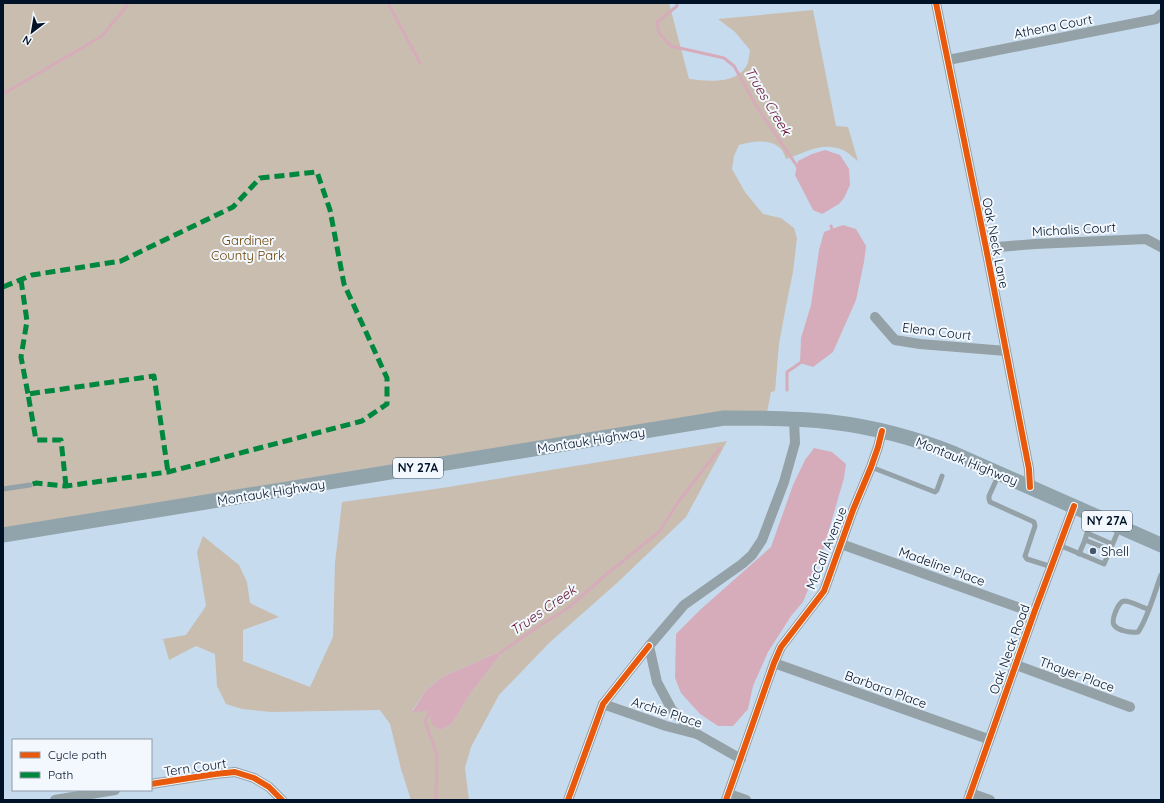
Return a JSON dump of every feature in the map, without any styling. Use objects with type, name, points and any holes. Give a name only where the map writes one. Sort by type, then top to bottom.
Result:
[{"type":"main road","name":"Montauk Highway","points":[[3,535],[724,418],[794,419],[831,422],[882,431],[936,447],[999,473],[1161,545]]},
{"type":"street","name":"Oak Neck Lane","points":[[936,3],[1030,474],[1030,487]]},
{"type":"street","name":"Athena Court","points":[[948,60],[1156,19],[1161,14]]},
{"type":"street","name":"Michalis Court","points":[[986,248],[1035,244],[1146,239],[1161,247]]},
{"type":"street","name":"Elena Court","points":[[875,317],[895,340],[920,344],[1006,351]]},
{"type":"street","points":[[568,800],[603,704],[684,605],[742,564],[752,555],[762,540],[784,482],[794,444],[794,419]]},
{"type":"street","name":"McCall Avenue","points":[[727,797],[781,647],[824,591],[871,467],[882,431]]},
{"type":"street","name":"Oak Neck Road","points":[[969,796],[1074,506]]},
{"type":"street","name":"Madeline Place","points":[[841,544],[1034,613]]},
{"type":"street","points":[[649,646],[657,682],[672,710],[697,734]]},
{"type":"street","name":"Barbara Place","points":[[774,663],[988,740]]},
{"type":"street","name":"Thayer Place","points":[[1016,665],[1130,707]]},
{"type":"street","name":"Archie Place","points":[[603,704],[666,726],[697,734],[741,759]]},
{"type":"street","name":"Tern Court","points":[[152,784],[235,772],[254,778],[269,787],[282,800]]},
{"type":"street","points":[[55,800],[109,791]]},
{"type":"street","points":[[969,796],[990,800]]},
{"type":"street","points":[[727,797],[746,800]]},
{"type":"lane","points":[[871,467],[935,492],[942,476]]},
{"type":"lane","points":[[999,473],[989,496],[990,502],[1034,522],[1035,526],[1025,556],[1052,567]]},
{"type":"lane","points":[[3,489],[30,485]]},
{"type":"lane","points":[[1059,545],[1104,564],[1120,527]]},
{"type":"lane","points":[[1079,554],[1087,533],[1112,544]]},
{"type":"lane","points":[[1085,540],[1110,550]]},
{"type":"lane","points":[[1148,609],[1125,601],[1121,602],[1118,606],[1113,621],[1114,625],[1132,633],[1138,632],[1141,627],[1148,609],[1161,575]]},
{"type":"green space","name":"Gardiner County Park","points":[[3,3],[669,3],[689,79],[713,81],[729,79],[742,71],[748,63],[750,50],[735,32],[718,19],[813,10],[836,126],[848,127],[858,161],[843,150],[827,147],[813,149],[786,159],[782,150],[778,146],[768,142],[750,142],[739,145],[734,156],[732,169],[745,192],[763,214],[781,218],[794,228],[797,238],[793,272],[779,344],[775,391],[771,392],[766,418],[3,535]]},
{"type":"green space","points":[[727,441],[686,517],[617,583],[549,643],[499,695],[471,747],[465,768],[469,800],[411,800],[401,769],[390,724],[380,710],[271,712],[242,709],[226,704],[217,686],[215,654],[196,646],[169,660],[163,639],[186,635],[206,606],[197,552],[203,536],[239,565],[247,582],[250,603],[279,617],[243,630],[243,661],[310,687],[333,637],[335,563],[342,502],[442,488]],"holes":[[[504,650],[468,697],[454,721],[449,726],[441,730],[431,718],[429,711],[412,711],[427,689],[444,676]]]},
{"type":"shaded area","points":[[825,150],[840,155],[849,169],[850,185],[844,198],[839,204],[822,214],[813,210],[795,175],[798,161],[812,154]]},
{"type":"shaded area","points":[[843,225],[856,229],[866,246],[856,300],[833,352],[813,367],[800,363],[801,338],[811,305],[819,250],[824,232]]},
{"type":"shaded area","points":[[814,448],[832,452],[846,464],[844,478],[820,561],[803,602],[791,616],[768,652],[753,686],[748,709],[733,726],[718,726],[700,714],[681,693],[675,678],[676,634],[701,609],[771,547],[793,485],[805,460]]},
{"type":"shaded area","points":[[504,650],[468,697],[454,721],[449,726],[441,730],[432,725],[429,711],[412,712],[427,689],[444,676]]},
{"type":"waterway","points":[[3,94],[102,36],[129,3]]},
{"type":"waterway","points":[[388,3],[420,63]]},
{"type":"waterway","name":"Trues Creek","points":[[677,3],[677,6],[657,22],[659,33],[671,46],[724,58],[734,66],[757,107],[799,169]]},
{"type":"waterway","name":"Trues Creek","points":[[831,226],[833,232]]},
{"type":"waterway","name":"Trues Creek","points":[[787,390],[787,372],[803,360]]},
{"type":"waterway","name":"Trues Creek","points":[[501,652],[568,608],[608,573],[659,532],[679,501],[720,448]]},
{"type":"waterway","name":"Trues Creek","points":[[431,710],[425,721],[437,755],[436,800]]},
{"type":"marked path","points":[[3,287],[32,275],[121,261],[233,207],[260,178],[317,172],[330,210],[344,284],[387,378],[387,404],[362,421],[168,472],[66,486],[36,483],[30,485]]},
{"type":"marked path","points":[[21,280],[27,321],[21,357],[28,394]]},
{"type":"marked path","points":[[66,486],[61,440],[36,440],[28,394],[154,376],[168,472]]},
{"type":"cycle path","points":[[936,3],[1029,469],[1030,487]]},
{"type":"cycle path","points":[[726,800],[774,663],[781,647],[824,591],[853,510],[871,467],[882,431]]},
{"type":"cycle path","points":[[968,800],[1034,613],[1074,506]]},
{"type":"cycle path","points":[[568,800],[603,704],[649,646]]},
{"type":"cycle path","points":[[152,784],[235,772],[254,778],[269,787],[282,800]]},
{"type":"place","name":"Shell","points":[[1093,551]]}]
